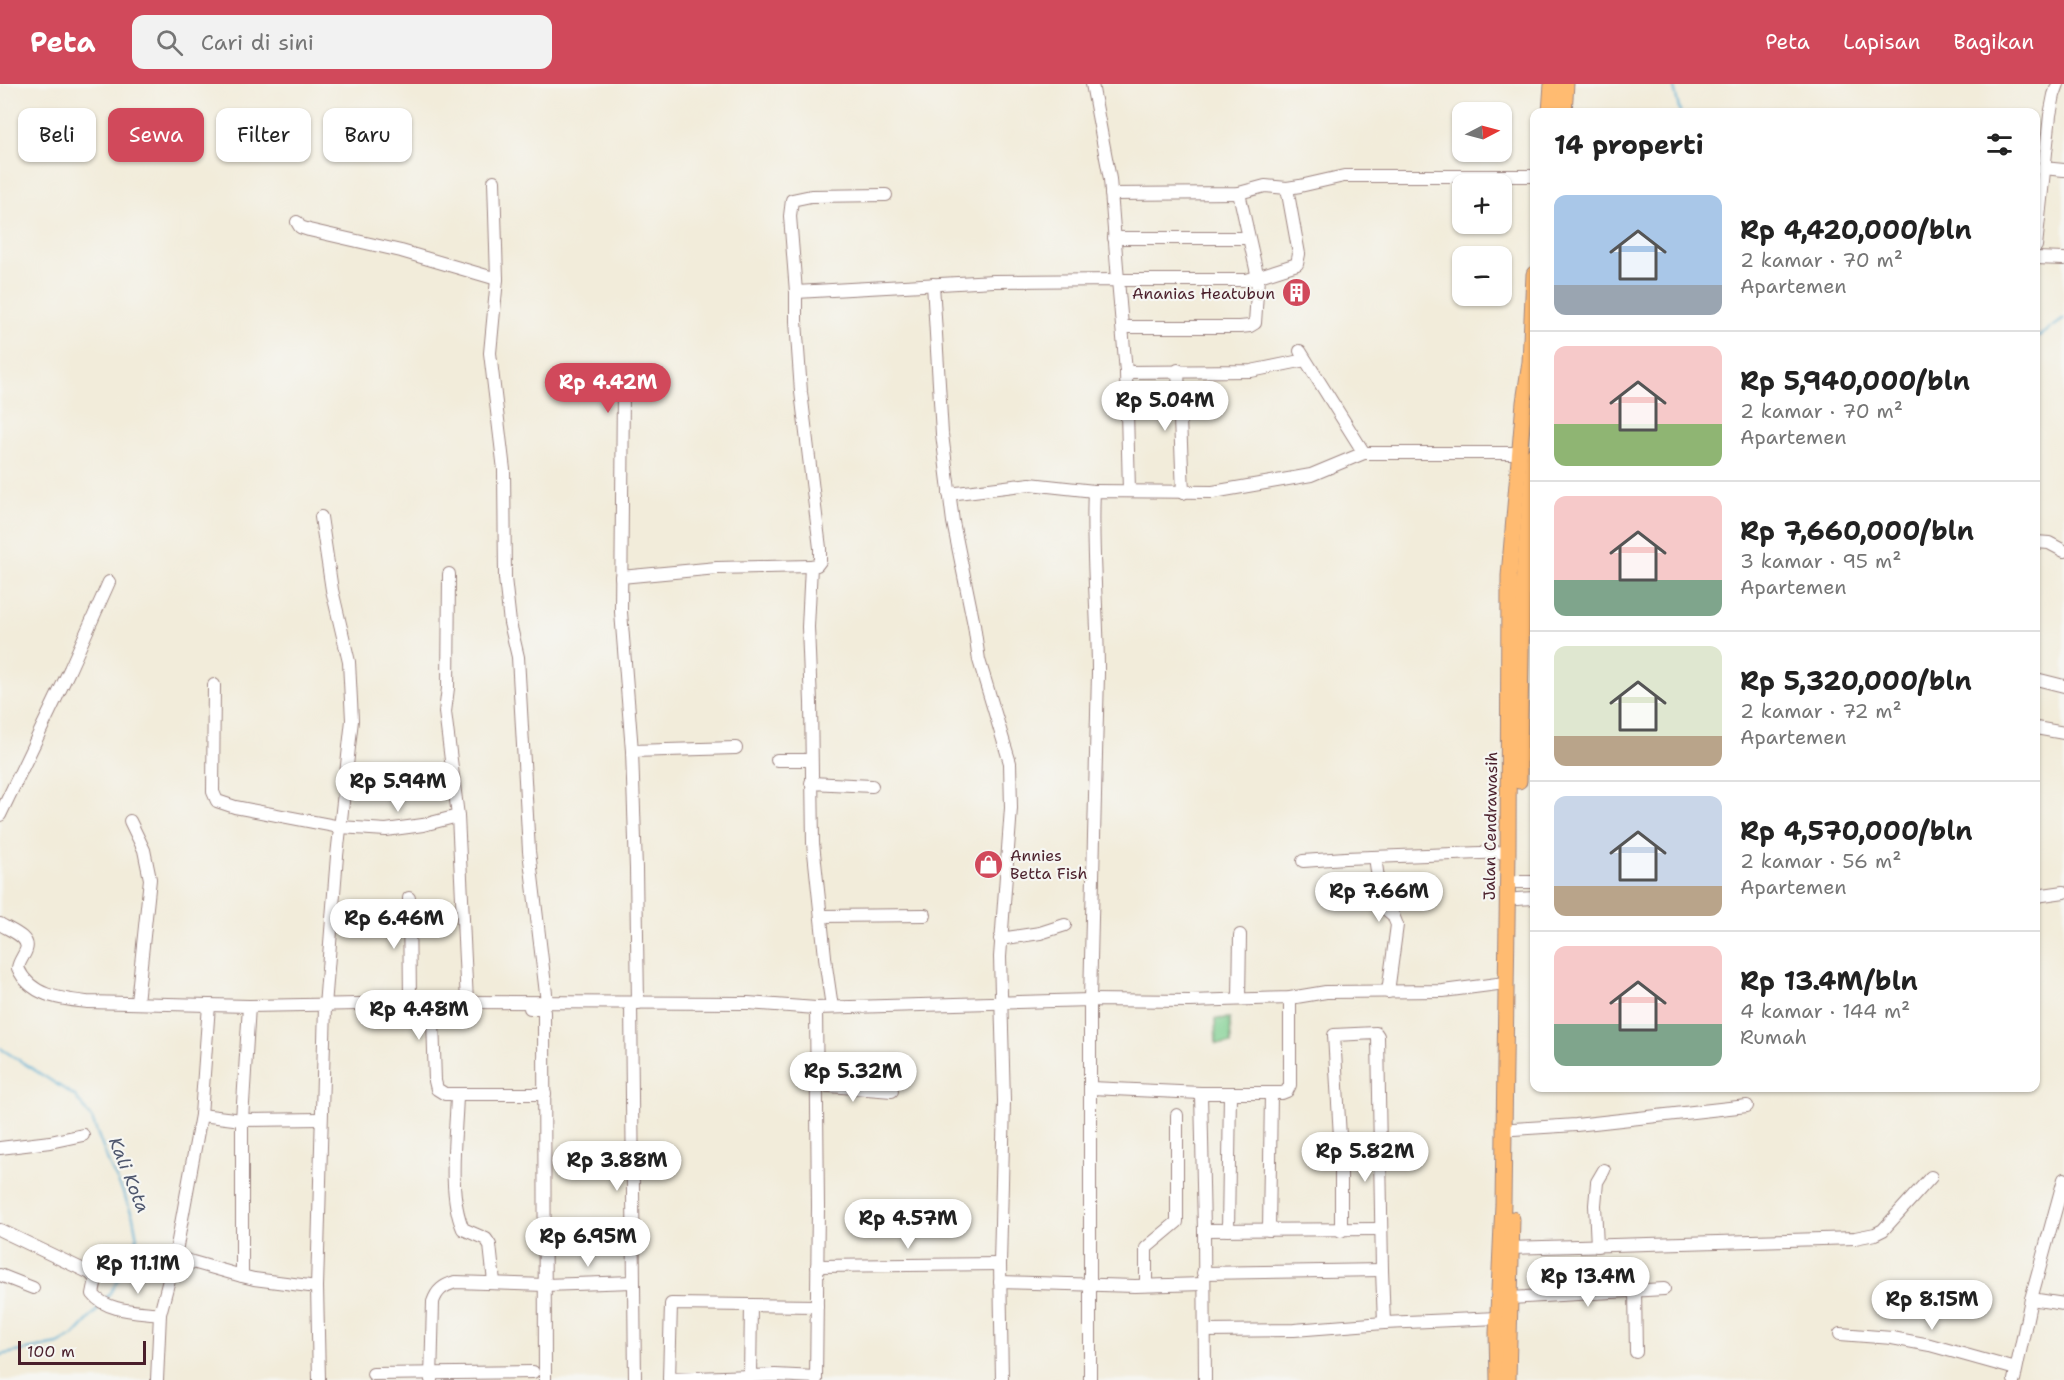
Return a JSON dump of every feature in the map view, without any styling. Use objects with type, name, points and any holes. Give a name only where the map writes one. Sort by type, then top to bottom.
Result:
[{"type":"main road","points":[[1550,108],[1552,84]]},
{"type":"main road","points":[[1564,108],[1566,84]]},
{"type":"main road","name":"Jalan Cendrawasih","points":[[1508,1380],[1522,597],[1529,571],[1527,454],[1530,362]]},
{"type":"main road","name":"Jalan Cendrawasih","points":[[1498,1380],[1508,852],[1509,576],[1527,454]]},
{"type":"street","points":[[1092,84],[1111,194],[1126,372],[1129,491]]},
{"type":"street","points":[[2040,201],[2054,95],[2058,84]]},
{"type":"street","points":[[2043,168],[2064,170]]},
{"type":"street","points":[[1111,194],[1239,193],[1265,186],[1287,188],[1344,176],[1530,176]]},
{"type":"street","points":[[494,181],[497,279],[490,354],[504,470],[505,578],[510,623],[518,657],[528,841],[547,1002]]},
{"type":"street","points":[[796,292],[994,281],[1238,281],[1258,278],[1297,264],[1299,261],[1287,188]]},
{"type":"street","points":[[1123,327],[1253,325],[1256,316],[1258,278],[1239,193]]},
{"type":"street","points":[[621,577],[717,568],[811,566],[817,565],[820,561],[802,401],[790,206],[792,200],[811,196],[886,195]]},
{"type":"street","points":[[297,222],[300,227],[309,230],[401,251],[497,279]]},
{"type":"street","points":[[1114,238],[1248,238]]},
{"type":"street","points":[[2040,258],[2064,259]]},
{"type":"street","points":[[933,284],[942,434],[949,494],[979,660],[1012,773],[1000,939],[1004,1101],[1000,1264],[1002,1380]]},
{"type":"street","points":[[1126,372],[1251,370],[1302,356],[1364,453]]},
{"type":"street","points":[[1178,370],[1183,493]]},
{"type":"street","points":[[623,391],[621,612],[632,752],[636,869],[633,1282],[635,1380]]},
{"type":"street","points":[[949,494],[1030,484],[1094,491],[1213,492],[1321,472],[1364,453],[1527,454]]},
{"type":"street","points":[[1090,1380],[1090,1000],[1098,673],[1093,538],[1094,491]]},
{"type":"street","points":[[319,1380],[317,1287],[325,1006],[340,827],[352,720],[351,678],[332,590],[321,516]]},
{"type":"street","points":[[2040,542],[2049,543],[2064,551]]},
{"type":"street","points":[[811,566],[808,627],[813,843],[832,1007]]},
{"type":"street","points":[[449,574],[448,688],[445,712],[458,816],[467,1002]]},
{"type":"street","points":[[0,815],[109,582]]},
{"type":"street","points":[[2040,680],[2064,686]]},
{"type":"street","points":[[214,685],[213,792],[217,801],[235,807],[340,827],[386,830],[423,825],[458,816]]},
{"type":"street","points":[[2040,729],[2064,733]]},
{"type":"street","points":[[632,752],[736,748]]},
{"type":"street","points":[[777,760],[811,759]]},
{"type":"street","points":[[811,783],[872,786]]},
{"type":"street","points":[[130,821],[144,850],[150,879],[137,1002]]},
{"type":"street","points":[[1303,861],[1508,852]]},
{"type":"street","points":[[1375,857],[1382,906],[1393,915],[1397,925],[1388,992]]},
{"type":"street","points":[[1517,882],[1530,882]]},
{"type":"street","points":[[2040,895],[2064,892]]},
{"type":"street","points":[[409,898],[410,1002]]},
{"type":"street","points":[[1517,899],[1530,898]]},
{"type":"street","points":[[820,916],[925,915]]},
{"type":"street","points":[[0,924],[25,940],[26,951],[18,968],[27,983],[37,990],[61,999],[87,1002],[249,1006],[325,1006],[410,1002],[748,1003],[816,1008],[1090,1000],[1190,1001],[1290,998],[1326,992],[1443,991],[1505,983]]},
{"type":"street","points":[[1000,939],[1040,933],[1065,925]]},
{"type":"street","points":[[1239,999],[1240,935]]},
{"type":"street","points":[[1091,1088],[1201,1093],[1282,1093],[1287,1091],[1290,1085],[1290,998]]},
{"type":"street","points":[[157,1380],[160,1314],[175,1257],[201,1115],[209,1005]]},
{"type":"street","points":[[242,1276],[242,1120],[249,1006]]},
{"type":"street","points":[[545,1094],[457,1095],[445,1094],[437,1089],[433,1020],[435,1016],[444,1010],[542,1008],[545,1094],[545,1380]]},
{"type":"street","points":[[544,1019],[557,1009],[577,1008],[619,1010],[622,1016],[624,1244]]},
{"type":"street","points":[[816,1008],[817,1085],[817,1306],[816,1378],[750,1376],[669,1379],[671,1304],[817,1306]]},
{"type":"street","points":[[1341,1231],[1341,1154],[1334,1035],[1336,1033],[1371,1033],[1378,1036],[1384,1323]]},
{"type":"street","points":[[817,1085],[892,1091]]},
{"type":"street","points":[[1201,1093],[1205,1380]]},
{"type":"street","points":[[1228,1230],[1230,1093]]},
{"type":"street","points":[[1269,1230],[1271,1093]]},
{"type":"street","points":[[457,1095],[454,1186],[458,1216],[463,1229],[486,1239],[490,1245],[494,1282]]},
{"type":"street","points":[[1513,1129],[1576,1125],[1748,1106]]},
{"type":"street","points":[[201,1115],[242,1120],[321,1119]]},
{"type":"street","points":[[1146,1285],[1146,1248],[1177,1222],[1177,1115]]},
{"type":"street","points":[[0,1148],[50,1142],[83,1135]]},
{"type":"street","points":[[1597,1246],[1595,1205],[1597,1182],[1604,1170]]},
{"type":"street","points":[[1511,1248],[1855,1238],[1883,1230],[1931,1177]]},
{"type":"street","points":[[1840,1334],[1892,1338],[1930,1345],[2015,1375],[2031,1299],[2061,1203],[2064,1179]]},
{"type":"street","points":[[1204,1230],[1381,1229]]},
{"type":"street","points":[[0,1230],[90,1273],[96,1279],[93,1294],[111,1306],[160,1314]]},
{"type":"street","points":[[175,1257],[242,1276],[317,1287]]},
{"type":"street","points":[[817,1266],[1000,1264]]},
{"type":"street","points":[[1000,1282],[1090,1286],[1146,1285],[1203,1279],[1382,1270]]},
{"type":"street","points":[[0,1275],[33,1288]]},
{"type":"street","points":[[431,1377],[432,1312],[436,1292],[446,1285],[455,1282],[544,1285],[633,1282]]},
{"type":"street","points":[[1510,1298],[1664,1289]]},
{"type":"street","points":[[1635,1290],[1636,1352]]},
{"type":"street","points":[[2031,1299],[2064,1304]]},
{"type":"street","points":[[750,1376],[751,1305]]},
{"type":"street","points":[[1205,1331],[1294,1330],[1498,1318]]},
{"type":"street","points":[[373,1374],[431,1377],[533,1372]]},
{"type":"green space","points":[[1230,1018],[1231,1044],[1216,1044],[1215,1019]]},
{"type":"waterway","points":[[1673,84],[1679,108]]},
{"type":"waterway","points":[[2040,335],[2064,319]]},
{"type":"waterway","name":"Kali Kota","points":[[0,1048],[75,1096],[92,1119],[109,1164],[122,1190],[133,1217],[137,1238],[124,1271],[106,1299]]},
{"type":"waterway","name":"Kali Kota","points":[[0,1355],[58,1344],[74,1335],[101,1306]]},
{"type":"place","name":"Ananias Heatubun","points":[[1296,293]]},
{"type":"place","name":"Annies Betta Fish","points":[[989,864]]}]
